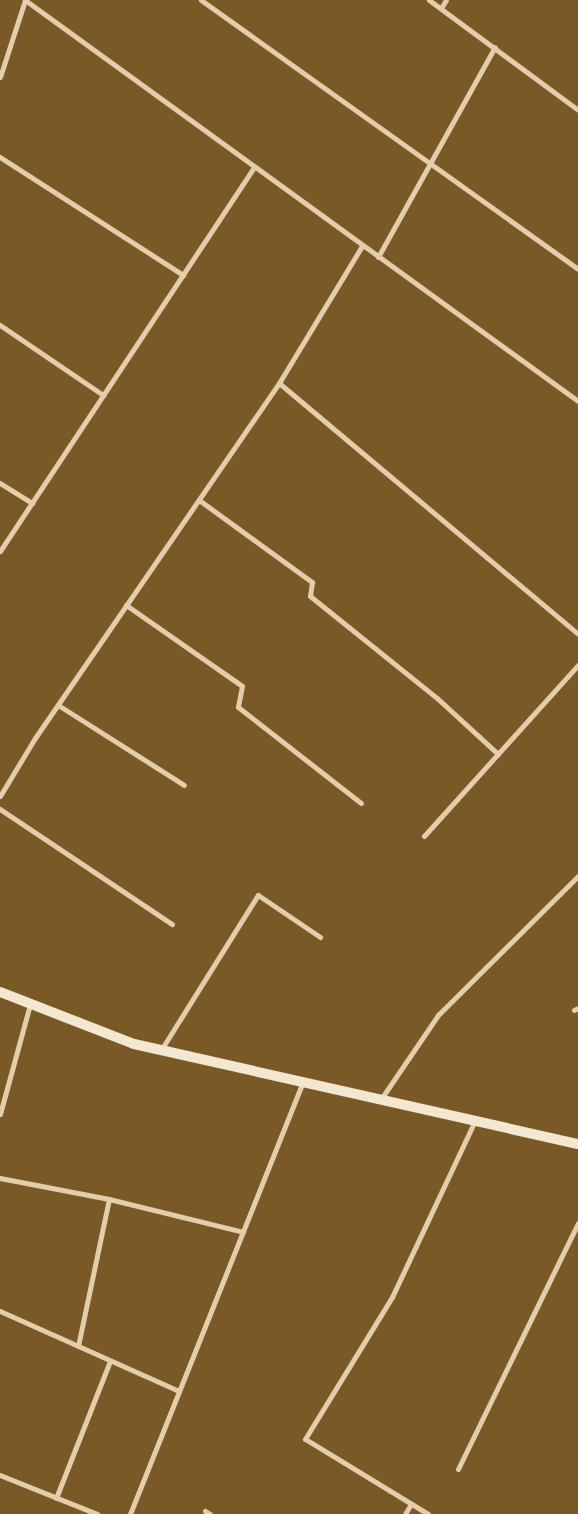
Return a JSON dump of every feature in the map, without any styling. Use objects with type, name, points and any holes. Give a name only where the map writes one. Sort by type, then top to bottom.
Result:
[{"type":"street","points":[[0,77],[25,0],[362,246],[578,400]]},
{"type":"street","points":[[201,0],[431,162],[578,269]]},
{"type":"street","points":[[429,0],[578,110]]},
{"type":"street","points":[[441,8],[446,0]]},
{"type":"street","points":[[378,257],[495,47]]},
{"type":"street","points":[[0,157],[182,275]]},
{"type":"street","points":[[0,551],[254,167]]},
{"type":"street","points":[[0,796],[58,704],[279,383],[362,246]]},
{"type":"street","points":[[0,325],[103,395]]},
{"type":"street","points":[[279,383],[578,634]]},
{"type":"street","points":[[0,483],[32,503]]},
{"type":"street","points":[[199,500],[312,582],[310,596],[437,698],[498,754]]},
{"type":"street","points":[[126,605],[242,686],[238,707],[361,804]]},
{"type":"street","points":[[424,836],[578,665]]},
{"type":"street","points":[[58,704],[184,785]]},
{"type":"street","points":[[0,809],[172,924]]},
{"type":"street","points":[[382,1100],[438,1015],[578,876]]},
{"type":"street","points":[[161,1050],[258,895],[320,937]]},
{"type":"street","points":[[0,992],[134,1044],[578,1144]]},
{"type":"street","points":[[0,1114],[30,1004]]},
{"type":"street","points":[[130,1514],[303,1082]]},
{"type":"street","points":[[428,1514],[305,1439],[392,1297],[475,1121]]},
{"type":"street","points":[[0,1178],[109,1199],[243,1232]]},
{"type":"street","points":[[78,1346],[109,1199]]},
{"type":"street","points":[[458,1469],[578,1223]]},
{"type":"street","points":[[0,1311],[179,1392]]},
{"type":"street","points":[[56,1498],[110,1360]]},
{"type":"street","points":[[0,1475],[97,1514]]},
{"type":"street","points":[[405,1514],[411,1504]]}]
